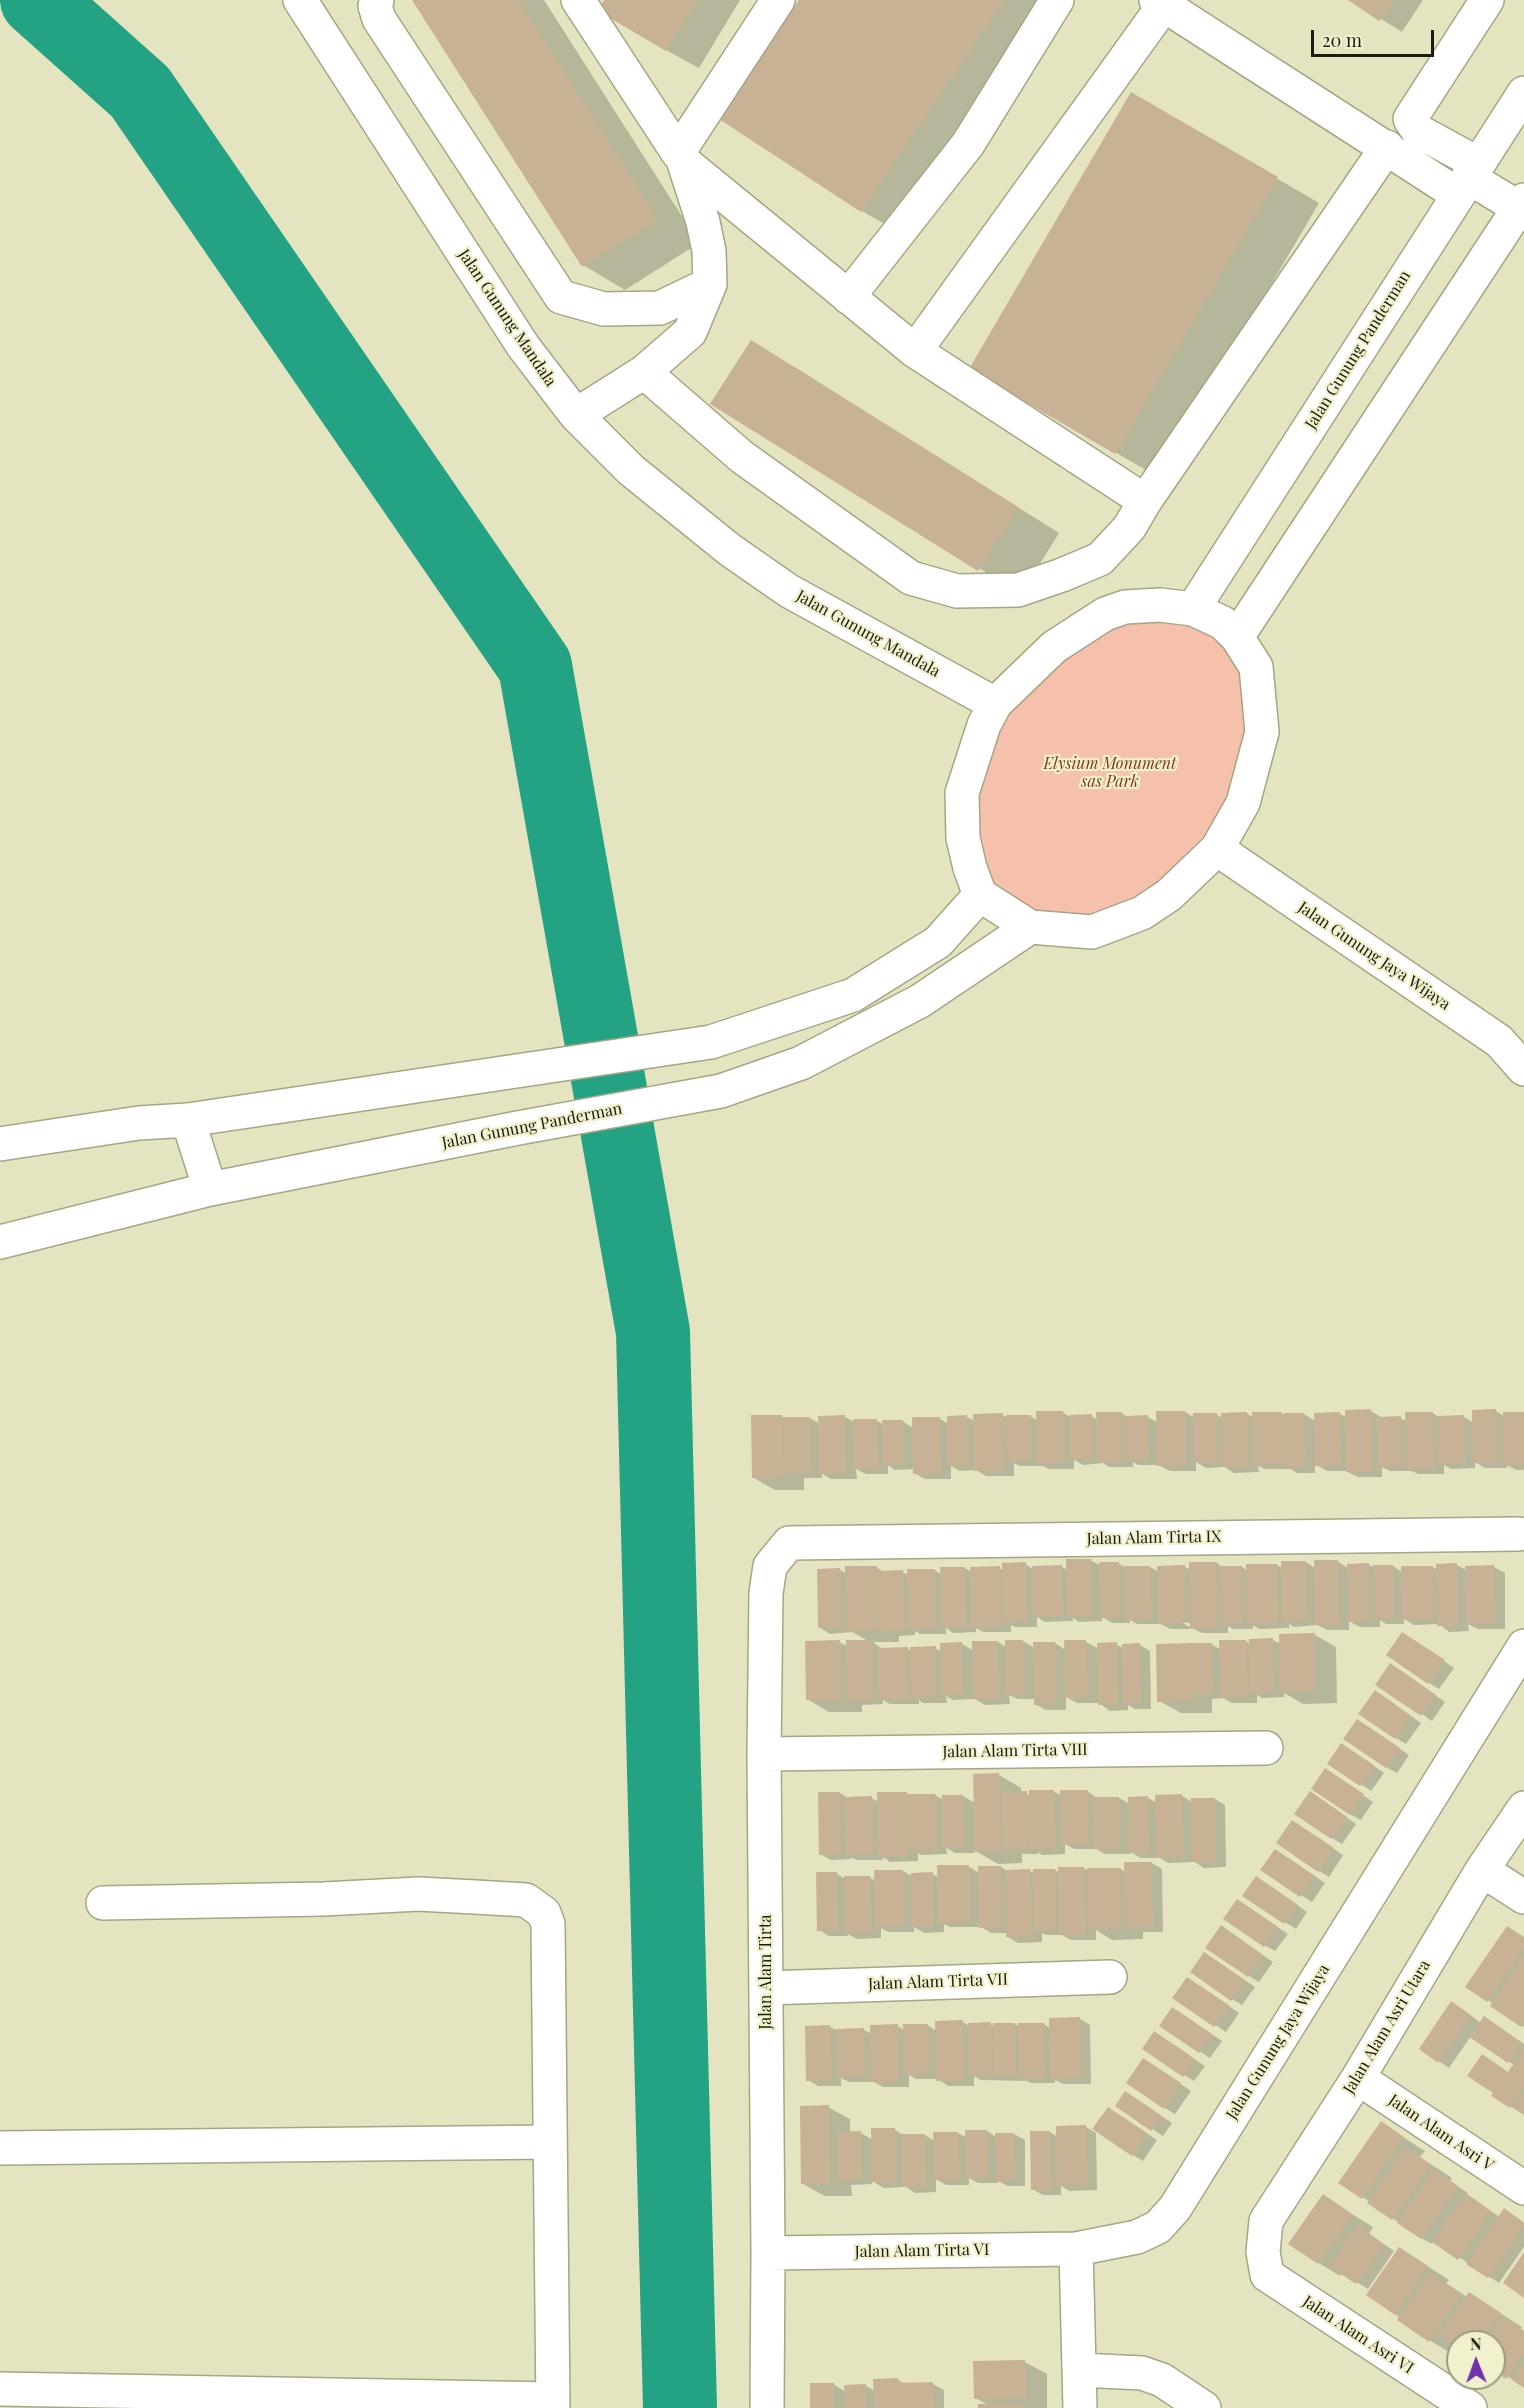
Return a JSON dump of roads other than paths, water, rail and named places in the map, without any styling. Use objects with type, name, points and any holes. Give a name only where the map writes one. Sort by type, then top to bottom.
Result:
[{"type":"street","name":"Jalan Gunung Mandala","points":[[300,0],[523,346],[576,415],[630,470],[740,557],[789,591],[995,704]]},
{"type":"street","points":[[378,0],[375,6],[379,19],[561,297],[604,309],[660,308],[710,284]]},
{"type":"street","points":[[576,415],[644,372],[690,332],[710,284],[709,251],[703,222],[681,158],[578,0]]},
{"type":"street","points":[[681,158],[778,0]]},
{"type":"street","points":[[848,297],[968,144],[1058,0]]},
{"type":"street","points":[[1468,178],[1418,131],[1410,119],[1486,0]]},
{"type":"street","points":[[915,351],[1160,3],[1388,147],[1468,178],[1522,206],[1237,637]]},
{"type":"street","name":"Jalan Gunung Panderman","points":[[1193,609],[1524,93]]},
{"type":"street","points":[[644,372],[742,456],[911,578],[957,591],[1018,590],[1100,559],[1130,528],[1145,501],[1388,147]]},
{"type":"street","points":[[681,158],[915,351],[1145,501]]},
{"type":"street","points":[[1160,605],[1193,609],[1223,623],[1237,637],[1256,667],[1262,732],[1243,803],[1217,849],[1169,896],[1142,913],[1092,932],[1030,927],[980,895],[970,868],[963,838],[962,793],[984,725],[995,704],[1054,647],[1105,614],[1125,607],[1160,605]]},
{"type":"street","name":"Jalan Gunung Jaya Wijaya","points":[[1217,849],[1499,1041],[1524,1070]]},
{"type":"street","points":[[0,1144],[139,1123],[188,1120],[711,1042],[853,995],[938,942],[980,895]]},
{"type":"street","name":"Jalan Gunung Panderman","points":[[0,1242],[210,1189],[518,1128],[721,1091],[801,1063],[920,1001],[1030,927]]},
{"type":"street","points":[[188,1120],[210,1189]]},
{"type":"street","name":"Jalan Alam Tirta IX","points":[[789,1543],[1519,1534]]},
{"type":"street","name":"Jalan Alam Tirta","points":[[767,2408],[764,1754],[766,1593],[770,1566],[789,1543]]},
{"type":"street","name":"Jalan Gunung Jaya Wijaya","points":[[1076,2249],[1137,2237],[1158,2227],[1175,2208],[1524,1646]]},
{"type":"street","name":"Jalan Alam Tirta VIII","points":[[764,1754],[1266,1748]]},
{"type":"street","name":"Jalan Alam Asri Utara","points":[[1263,2252],[1266,2221],[1358,2078],[1482,1870],[1524,1808]]},
{"type":"street","points":[[1482,1870],[1524,1897]]},
{"type":"street","points":[[0,2389],[553,2403],[549,1924],[544,1913],[526,1900],[418,1894],[324,1899],[103,1903]]},
{"type":"street","name":"Jalan Alam Tirta VII","points":[[766,1988],[1110,1977]]},
{"type":"street","name":"Jalan Alam Asri V","points":[[1358,2078],[1524,2188]]},
{"type":"street","points":[[0,2148],[550,2142]]},
{"type":"street","points":[[1076,2249],[1080,2408]]},
{"type":"street","name":"Jalan Alam Tirta VI","points":[[768,2253],[1076,2249]]},
{"type":"street","name":"Jalan Alam Asri VI","points":[[1263,2252],[1267,2275],[1431,2398],[1470,2408]]},
{"type":"street","points":[[1080,2370],[1143,2373],[1162,2380],[1204,2408]]},
{"type":"waterway","points":[[37,0],[140,92],[535,666],[653,1332],[680,2408]]},
{"type":"park label","name":"Elysium Monument sas Park","points":[[1110,773]]}]
